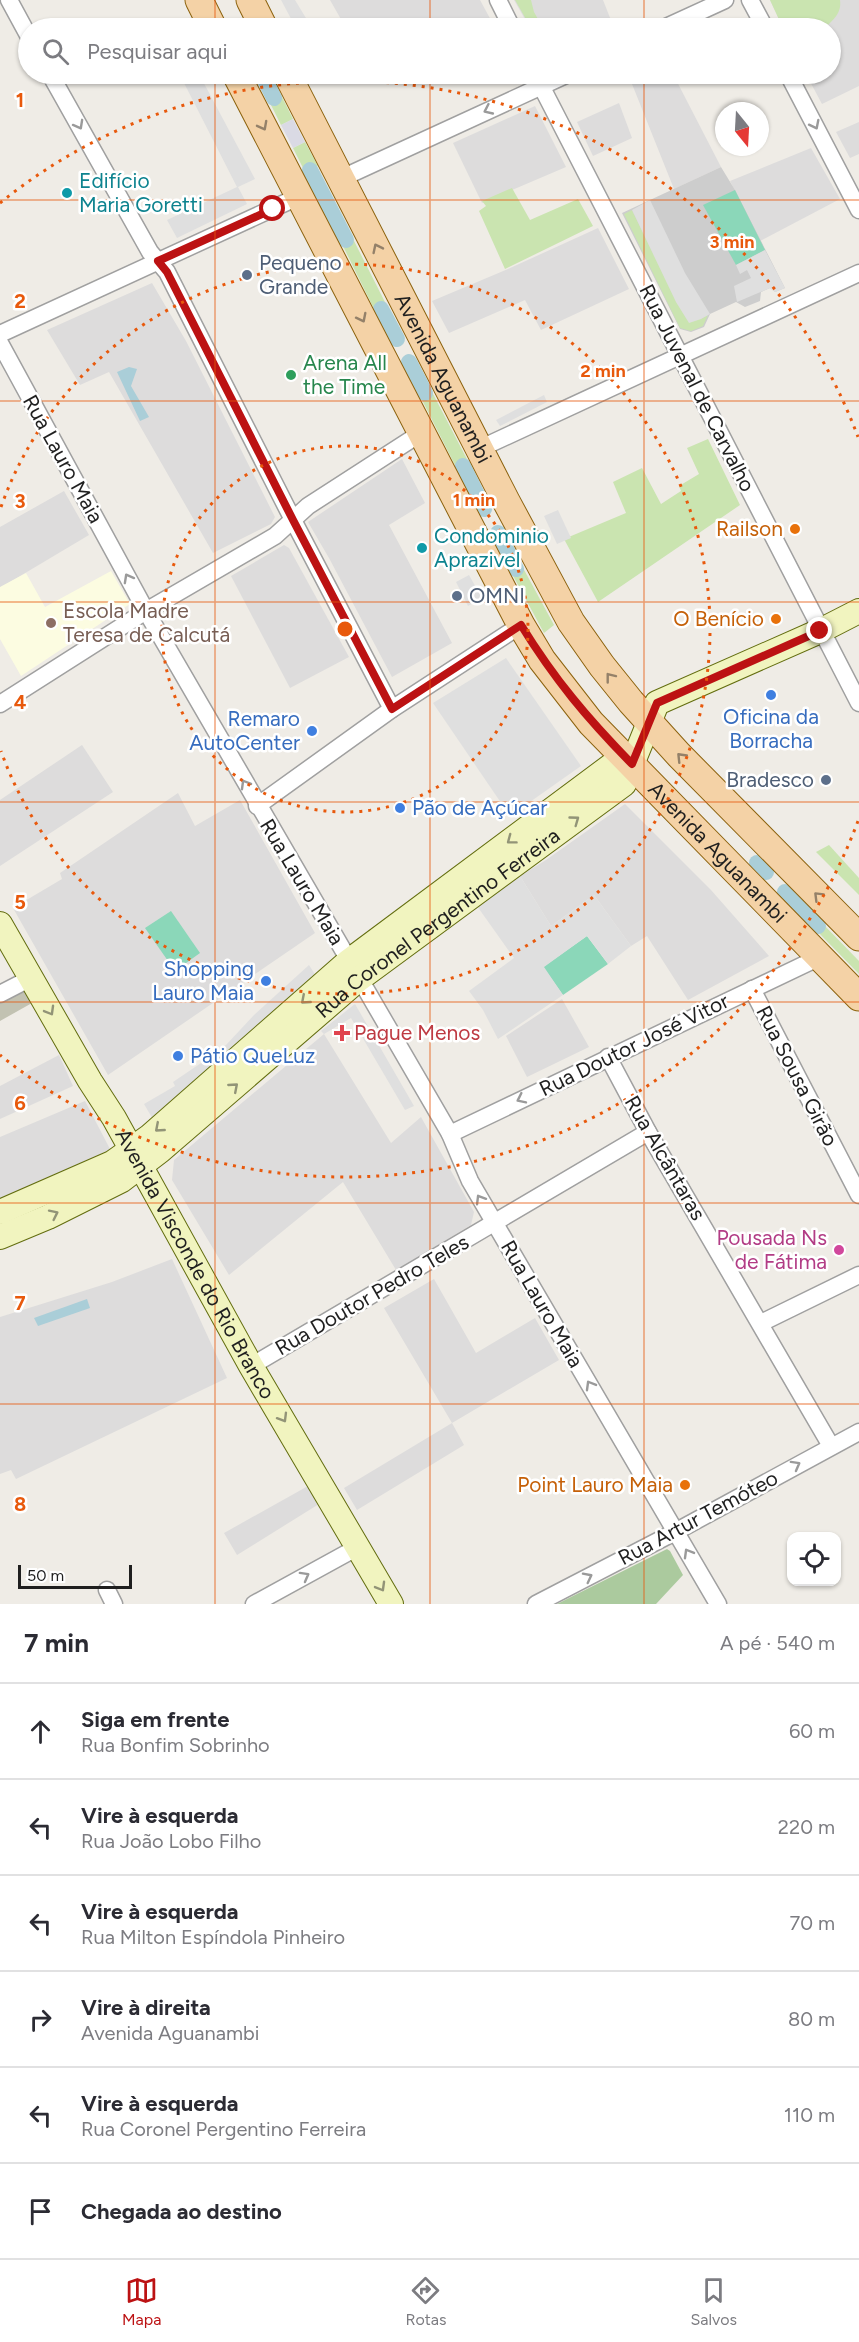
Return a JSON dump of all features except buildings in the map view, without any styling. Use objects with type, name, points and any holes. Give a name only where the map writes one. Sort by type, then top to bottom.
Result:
[{"type":"main road","points":[[199,0],[208,18]]},
{"type":"main road","points":[[250,0],[259,18]]},
{"type":"main road","name":"Avenida Aguanambi","points":[[241,84],[521,625],[542,660],[591,723],[859,997]]},
{"type":"main road","name":"Avenida Aguanambi","points":[[292,84],[547,581],[571,621],[602,666],[649,721],[859,937]]},
{"type":"main road","name":"Rua Coronel Pergentino Ferreira","points":[[0,1237],[48,1217],[122,1180],[136,1158],[354,970],[617,789],[624,783],[628,760],[657,703],[820,631],[859,611]]},
{"type":"main road","name":"Avenida Visconde do Rio Branco","points":[[0,924],[136,1158],[252,1366],[391,1604]]},
{"type":"main road","name":"Rua Coronel Pergentino Ferreira","points":[[0,1212],[112,1163],[136,1158]]},
{"type":"street","points":[[9,0],[19,18]]},
{"type":"street","points":[[498,0],[507,18]]},
{"type":"street","points":[[686,18],[725,0]]},
{"type":"street","points":[[750,0],[760,18]]},
{"type":"street","points":[[56,84],[150,252],[167,272],[392,709]]},
{"type":"street","points":[[342,178],[530,84]]},
{"type":"street","name":"Rua Juvenal de Carvalho","points":[[540,84],[859,703]]},
{"type":"street","points":[[793,84],[859,210]]},
{"type":"street","points":[[0,334],[300,196]]},
{"type":"street","points":[[479,449],[859,273]]},
{"type":"street","name":"Rua Lauro Maia","points":[[0,343],[146,611],[257,806],[450,1134],[470,1181],[718,1604]]},
{"type":"street","points":[[0,704],[146,611],[275,536],[308,506],[422,433]]},
{"type":"street","points":[[257,806],[392,709],[521,625]]},
{"type":"street","name":"Rua Doutor José Vitor","points":[[450,1134],[820,957]]},
{"type":"street","points":[[0,994],[31,978]]},
{"type":"street","name":"Rua Sousa Girão","points":[[752,988],[859,1195]]},
{"type":"street","name":"Rua Alcântaras","points":[[608,1057],[648,1132],[831,1446]]},
{"type":"street","name":"Rua Doutor Pedro Teles","points":[[252,1366],[648,1132]]},
{"type":"street","points":[[761,1323],[859,1275]]},
{"type":"street","name":"Rua Artur Temóteo","points":[[536,1604],[859,1432]]},
{"type":"street","points":[[254,1604],[358,1546]]},
{"type":"shaded area","points":[[281,0],[295,0],[306,18],[291,18]]},
{"type":"shaded area","points":[[330,0],[480,0],[490,18],[340,18]]},
{"type":"shaded area","points":[[514,0],[603,0],[610,18],[524,18]]},
{"type":"shaded area","points":[[770,0],[859,0],[859,86],[822,104],[811,84],[841,84],[841,18],[778,18]]},
{"type":"shaded area","points":[[185,84],[204,84],[255,179],[238,187],[247,204],[177,238],[167,220],[237,187]]},
{"type":"shaded area","points":[[632,84],[678,84],[721,167],[674,189]]},
{"type":"shaded area","points":[[619,103],[632,138],[593,156],[577,122]]},
{"type":"shaded area","points":[[535,106],[566,167],[482,203],[453,143]]},
{"type":"shaded area","points":[[293,119],[305,142],[293,148],[281,125]]},
{"type":"shaded area","points":[[859,122],[859,154],[850,158],[836,132]]},
{"type":"shaded area","points":[[811,148],[840,199],[760,241],[730,181]]},
{"type":"shaded area","points":[[721,167],[785,288],[775,292],[770,288],[761,292],[760,301],[745,307],[736,302],[710,314],[704,327],[691,332],[680,329],[622,213]]},
{"type":"shaded area","points":[[650,200],[685,273],[710,314],[701,319],[689,323],[676,302],[632,210]]},
{"type":"shaded area","points":[[598,228],[629,289],[541,330],[525,300],[449,333],[432,301]]},
{"type":"shaded area","points":[[765,250],[785,288],[775,292],[770,288],[737,302],[734,286],[751,278],[747,270],[740,274],[736,265]]},
{"type":"shaded area","points":[[152,283],[186,341],[275,517],[271,524],[213,553],[109,372],[80,385],[47,330]]},
{"type":"shaded area","points":[[544,395],[547,402],[500,426],[496,420]]},
{"type":"shaded area","points":[[402,459],[425,503],[389,525],[452,643],[392,677],[308,522]]},
{"type":"shaded area","points":[[64,491],[89,535],[0,588],[0,527]]},
{"type":"shaded area","points":[[558,510],[571,538],[557,544],[544,516]]},
{"type":"shaded area","points":[[284,545],[289,548],[349,657],[290,688],[231,576]]},
{"type":"shaded area","name":"Escola Madre Teresa de Calcutá","points":[[111,571],[130,604],[21,676],[0,639],[0,587],[26,573],[45,607]]},
{"type":"shaded area","points":[[469,575],[482,598],[468,606],[456,582]]},
{"type":"shaded area","points":[[506,658],[581,766],[510,816],[433,703]]},
{"type":"shaded area","points":[[82,745],[113,792],[0,866],[0,800]]},
{"type":"shaded area","points":[[178,793],[195,826],[240,800],[315,933],[108,1075],[13,908],[62,879],[60,873]]},
{"type":"shaded area","points":[[625,804],[711,890],[769,956],[688,1000],[647,936],[631,946],[594,895],[551,926],[520,876]]},
{"type":"shaded area","points":[[520,876],[551,926],[594,895],[631,946],[608,964],[587,936],[544,967],[563,995],[498,1039],[483,1010],[469,991],[514,958],[477,906]]},
{"type":"shaded area","points":[[309,965],[316,976],[154,1121],[144,1104],[175,1086],[173,1082],[207,1059],[206,1056],[226,1045],[254,1015]]},
{"type":"shaded area","points":[[23,986],[32,1003],[0,1021],[0,999]]},
{"type":"shaded area","points":[[562,999],[589,1047],[527,1077],[506,1036]]},
{"type":"shaded area","points":[[355,1004],[414,1106],[405,1110],[351,1018],[324,1034],[321,1031]]},
{"type":"shaded area","points":[[324,1034],[391,1143],[421,1117],[474,1212],[471,1225],[396,1270],[343,1182],[229,1275],[172,1180],[174,1160]]},
{"type":"shaded area","points":[[59,1055],[73,1086],[0,1119],[0,1086]]},
{"type":"shaded area","points":[[85,1101],[111,1151],[0,1200],[0,1137]]},
{"type":"shaded area","points":[[172,1259],[227,1378],[16,1479],[11,1470],[0,1474],[0,1317],[112,1282]]},
{"type":"shaded area","points":[[434,1279],[476,1353],[535,1318],[559,1360],[452,1423],[384,1308]]},
{"type":"shaded area","points":[[452,1423],[464,1445],[357,1510],[344,1488]]},
{"type":"shaded area","points":[[308,1486],[319,1504],[237,1555],[224,1533]]},
{"type":"green space","points":[[515,0],[531,0],[537,18],[525,18]]},
{"type":"green space","points":[[770,0],[840,0],[840,9],[834,18],[778,18]]},
{"type":"green space","points":[[281,95],[293,119],[281,125],[269,101]]},
{"type":"green space","points":[[305,142],[318,166],[305,172],[293,148]]},
{"type":"green space","points":[[512,188],[530,220],[578,199],[593,226],[505,269],[479,211],[486,206],[482,201]]},
{"type":"green space","points":[[735,190],[765,250],[736,265],[703,205]]},
{"type":"green space","points":[[632,210],[653,253],[701,319],[708,315],[703,326],[691,331],[680,328],[624,214]]},
{"type":"green space","points":[[352,237],[387,306],[375,311],[341,242]]},
{"type":"green space","points":[[431,390],[469,463],[457,469],[420,396]]},
{"type":"green space","points":[[708,439],[740,505],[598,602],[564,539],[626,513],[613,482],[642,468],[661,504],[681,491],[679,486],[699,474],[687,448]]},
{"type":"green space","points":[[522,566],[554,625],[544,633],[511,572]]},
{"type":"green space","points":[[829,845],[859,878],[859,895],[816,852]]},
{"type":"green space","points":[[171,911],[200,953],[175,971],[145,928]]},
{"type":"green space","points":[[821,922],[859,961],[859,974],[815,929]]},
{"type":"green space","points":[[587,936],[608,964],[563,995],[543,967]]},
{"type":"green space","points":[[667,1549],[683,1575],[656,1604],[557,1604]]},
{"type":"water","points":[[129,367],[137,369],[131,386],[149,417],[140,421],[117,372]]},
{"type":"water","points":[[87,1299],[90,1308],[38,1326],[34,1318]]},
{"type":"waterway","points":[[267,84],[274,98]]},
{"type":"waterway","points":[[310,170],[346,240]]},
{"type":"waterway","points":[[381,309],[397,339]]},
{"type":"waterway","points":[[409,362],[425,393]]},
{"type":"waterway","points":[[463,466],[484,509]]},
{"type":"waterway","points":[[498,533],[516,569]]},
{"type":"waterway","points":[[757,863],[766,872]]},
{"type":"waterway","points":[[785,892],[818,926]]},
{"type":"place","name":"Edifício Maria Goretti","points":[[67,193]]},
{"type":"place","name":"Pequeno Grande","points":[[247,275]]},
{"type":"place","name":"Arena All the Time","points":[[291,375]]},
{"type":"place","name":"Railson","points":[[795,529]]},
{"type":"place","name":"Condominio Aprazivel","points":[[422,548]]},
{"type":"place","name":"OMNI","points":[[457,596]]},
{"type":"place","name":"O Benício","points":[[776,619]]},
{"type":"place","name":"Escola Madre Teresa de Calcutá","points":[[51,623]]},
{"type":"place","name":"Oficina da Borracha","points":[[771,695]]},
{"type":"place","name":"Remaro AutoCenter","points":[[312,731]]},
{"type":"place","name":"Bradesco","points":[[826,780]]},
{"type":"place","name":"Pão de Açúcar","points":[[400,808]]},
{"type":"place","name":"Shopping Lauro Maia","points":[[266,981]]},
{"type":"place","name":"Pague Menos","points":[[342,1033]]},
{"type":"place","name":"Pátio QueLuz","points":[[178,1056]]},
{"type":"place","name":"Pousada Ns de Fátima","points":[[839,1250]]},
{"type":"place","name":"Point Lauro Maia","points":[[685,1485]]},
{"type":"route","points":[[273,209],[158,261],[167,272],[392,709],[521,625],[542,660],[570,697],[591,723],[632,764],[657,703],[820,631]]}]
